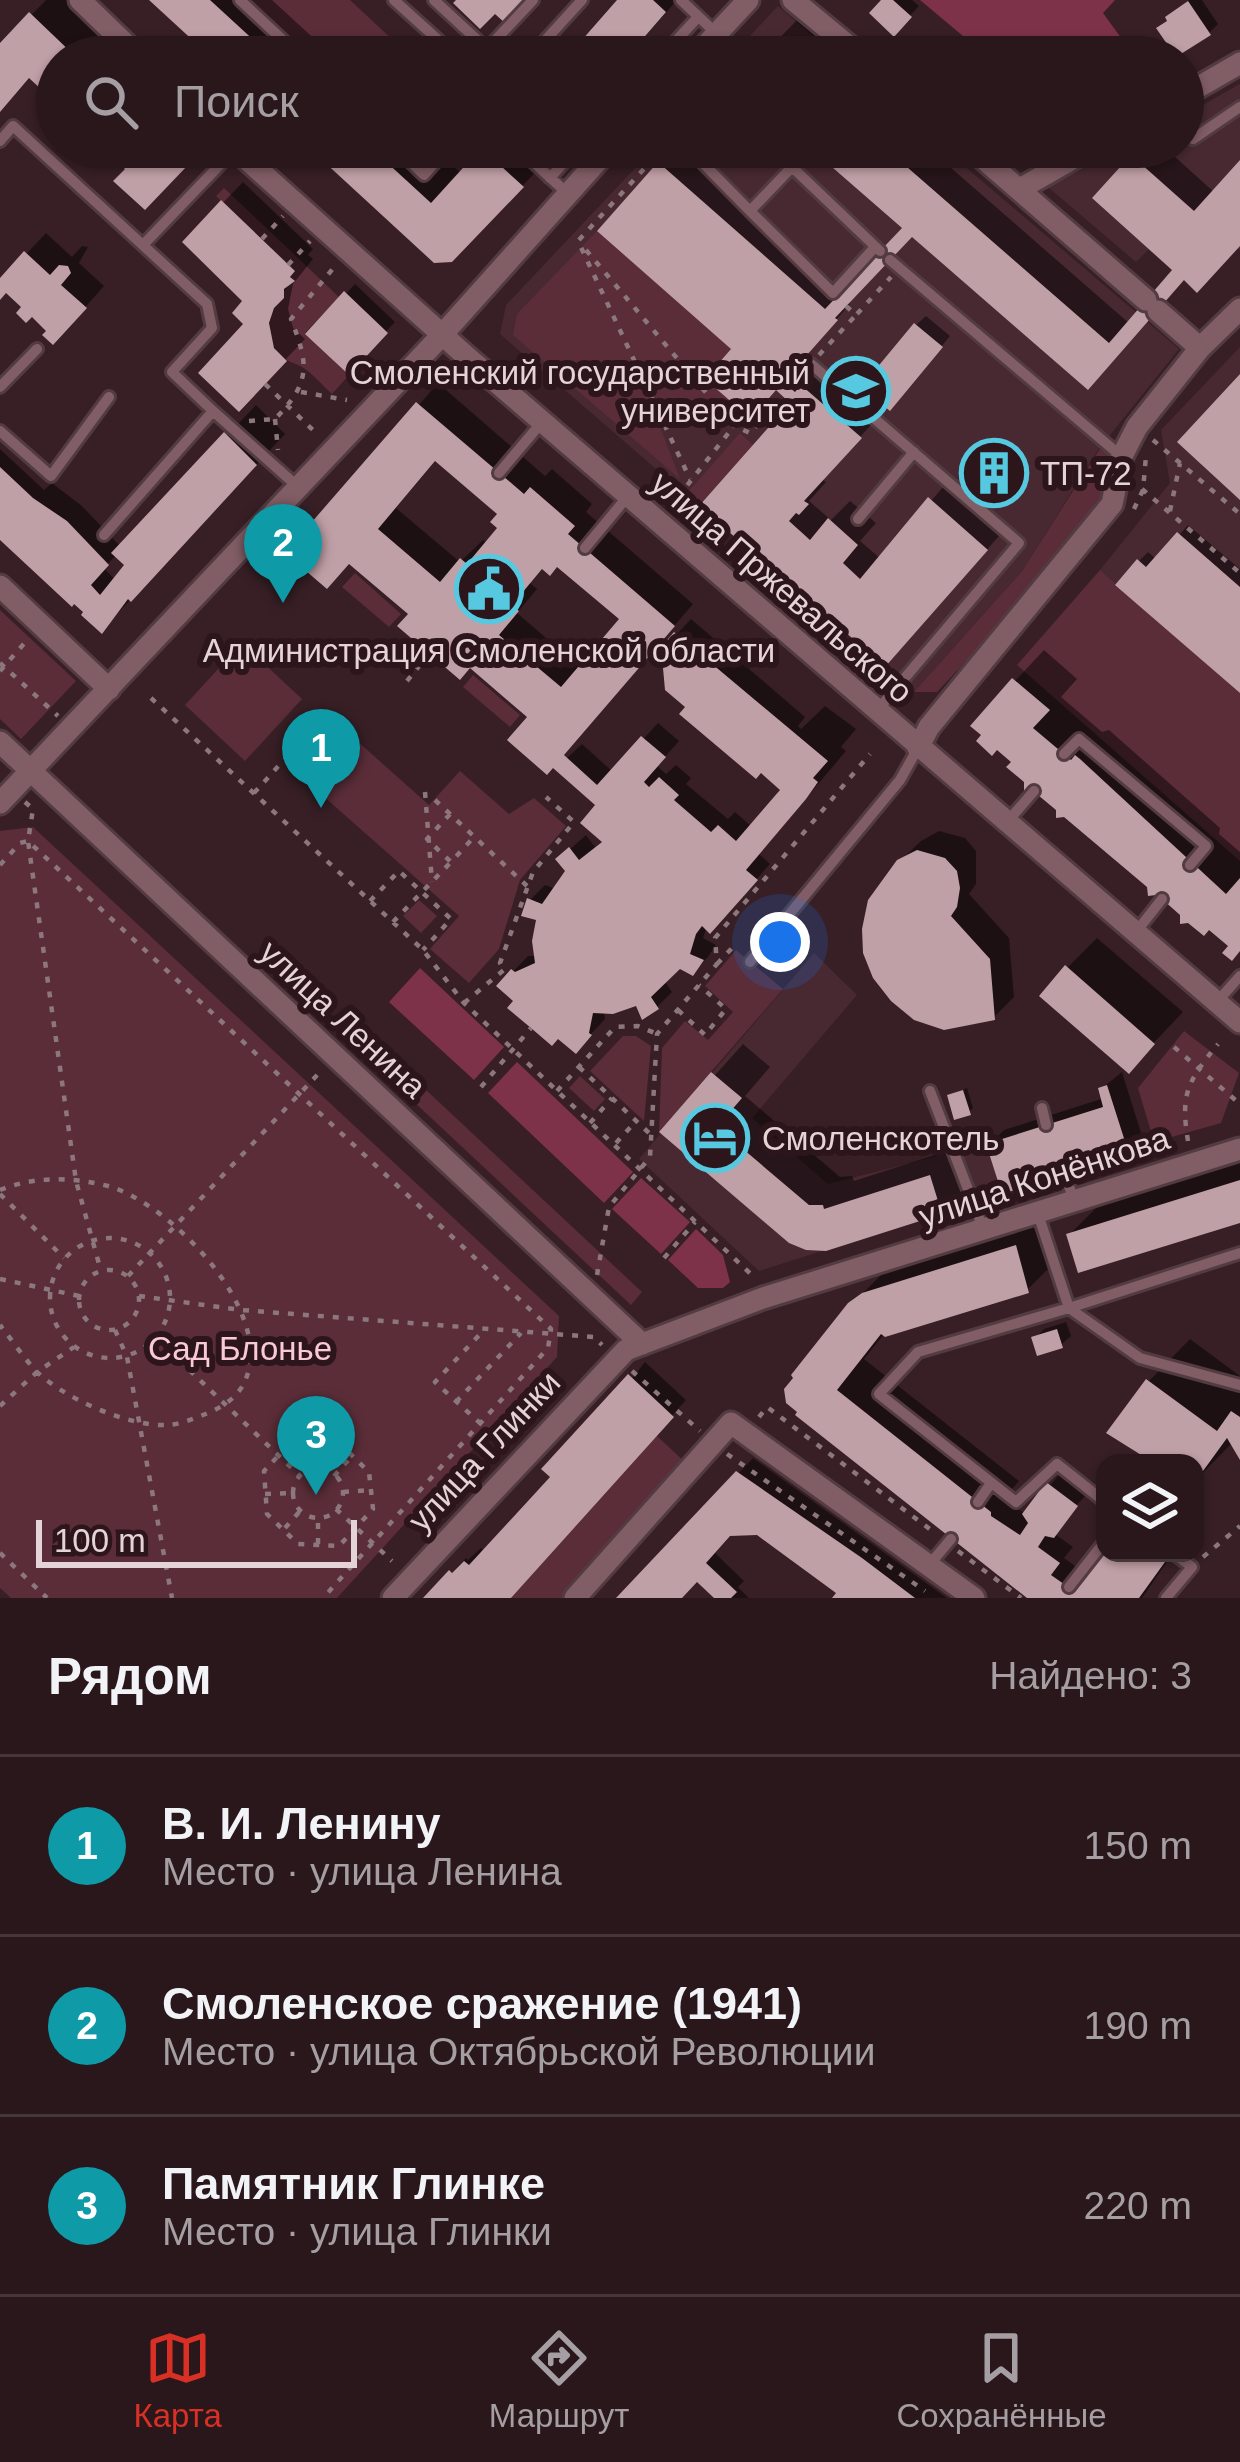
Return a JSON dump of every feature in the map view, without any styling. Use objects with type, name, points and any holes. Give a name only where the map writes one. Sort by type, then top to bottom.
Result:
[{"type":"street","points":[[80,0],[117,36]]},
{"type":"street","points":[[717,34],[748,0]]},
{"type":"street","points":[[793,0],[837,36]]},
{"type":"street","points":[[1204,84],[1240,63]]},
{"type":"street","name":"улица Пржевальского","points":[[257,168],[542,422],[1240,1022]]},
{"type":"street","points":[[6,797],[442,335],[558,185],[581,168]]},
{"type":"street","points":[[995,168],[1200,348]]},
{"type":"street","points":[[1020,189],[1056,168]]},
{"type":"street","points":[[918,748],[929,727],[1112,504],[1120,463],[1137,427],[1200,348],[1240,309]]},
{"type":"street","points":[[0,586],[41,625],[117,681]]},
{"type":"street","name":"улица Ленина","points":[[0,742],[596,1301],[630,1353]]},
{"type":"street","name":"улица Конёнкова","points":[[630,1353],[763,1298],[1240,1149]]},
{"type":"street","name":"улица Глинки","points":[[393,1598],[630,1353]]},
{"type":"street","points":[[575,1598],[731,1423],[974,1598]]},
{"type":"lane","points":[[239,0],[278,36]]},
{"type":"lane","points":[[394,0],[434,36]]},
{"type":"lane","points":[[434,0],[467,36]]},
{"type":"lane","points":[[499,36],[533,0]]},
{"type":"lane","points":[[549,36],[582,0]]},
{"type":"lane","points":[[681,0],[717,34]]},
{"type":"lane","points":[[680,36],[698,16]]},
{"type":"lane","points":[[1204,132],[1240,107]]},
{"type":"lane","points":[[0,141],[13,126],[36,147]]},
{"type":"lane","points":[[59,168],[207,304],[212,328],[172,372],[299,488]]},
{"type":"lane","points":[[143,245],[216,168]]},
{"type":"lane","points":[[540,168],[558,185],[567,168]]},
{"type":"lane","points":[[707,168],[833,293],[886,257]]},
{"type":"lane","points":[[749,211],[791,168]]},
{"type":"lane","points":[[793,168],[886,257],[1120,463]]},
{"type":"lane","points":[[0,387],[37,349]]},
{"type":"lane","points":[[811,364],[1018,543],[876,712]]},
{"type":"lane","points":[[0,431],[51,476],[109,397]]},
{"type":"lane","points":[[104,535],[213,411]]},
{"type":"lane","points":[[499,473],[542,422]]},
{"type":"lane","points":[[858,519],[914,452]]},
{"type":"lane","points":[[585,548],[628,496]]},
{"type":"lane","points":[[1064,754],[1078,739],[1206,846],[1190,865]]},
{"type":"lane","points":[[750,962],[900,781],[918,748]]},
{"type":"lane","points":[[1006,823],[1034,791]]},
{"type":"lane","points":[[1136,932],[1162,899]]},
{"type":"lane","points":[[1217,1002],[1240,976]]},
{"type":"lane","points":[[930,1091],[984,1231]]},
{"type":"lane","points":[[1042,1108],[1046,1125]]},
{"type":"lane","points":[[1064,1174],[1076,1202]]},
{"type":"lane","points":[[1038,1214],[1069,1308],[1140,1358],[1240,1385]]},
{"type":"lane","points":[[1096,1495],[1057,1465],[1016,1502],[879,1394],[917,1352],[1240,1253]]},
{"type":"lane","points":[[978,1502],[991,1483]]},
{"type":"lane","points":[[929,1566],[949,1541]]},
{"type":"lane","points":[[1069,1587],[1096,1552]]},
{"type":"lane","points":[[1166,1598],[1192,1567],[1185,1562]]},
{"type":"path","points":[[578,241],[645,168]]},
{"type":"path","points":[[262,239],[283,216]]},
{"type":"path","points":[[288,265],[310,241]]},
{"type":"path","points":[[578,241],[734,426],[750,433],[783,397]]},
{"type":"path","points":[[578,241],[690,478]]},
{"type":"path","points":[[811,364],[856,315],[886,257]]},
{"type":"path","points":[[224,422],[275,419],[301,392],[305,356],[291,319],[336,265]]},
{"type":"path","points":[[846,306],[856,315]]},
{"type":"path","points":[[265,384],[316,433]]},
{"type":"path","points":[[301,392],[346,400]]},
{"type":"path","points":[[659,413],[717,405]]},
{"type":"path","points":[[678,497],[734,426]]},
{"type":"path","points":[[1137,427],[1240,514]]},
{"type":"path","points":[[1120,463],[1240,573]]},
{"type":"path","points":[[1170,513],[1180,463]]},
{"type":"path","points":[[41,625],[1,667],[71,728]]},
{"type":"path","points":[[406,681],[429,654]]},
{"type":"path","points":[[152,698],[423,950],[464,1003],[759,1282]]},
{"type":"path","points":[[254,793],[333,706]]},
{"type":"path","points":[[717,964],[715,938],[870,754]]},
{"type":"path","points":[[425,791],[431,881]]},
{"type":"path","points":[[6,797],[33,808],[28,841],[76,1181],[100,1271]]},
{"type":"path","points":[[464,1003],[505,968],[500,963],[533,872],[574,822],[546,797]]},
{"type":"path","points":[[434,800],[528,886]]},
{"type":"path","points":[[427,839],[450,814]]},
{"type":"path","points":[[393,922],[475,837]]},
{"type":"path","points":[[427,839],[451,862]]},
{"type":"path","points":[[0,865],[20,843],[28,841]]},
{"type":"path","points":[[28,841],[551,1329],[548,1348],[322,1598]]},
{"type":"path","points":[[370,902],[399,871],[451,920],[423,950]]},
{"type":"path","points":[[596,1301],[609,1207],[650,1157],[657,1034],[733,947],[750,962]]},
{"type":"path","points":[[678,1010],[705,1035],[726,1010],[699,986]]},
{"type":"path","points":[[557,1091],[614,1027],[638,1026],[657,1034]]},
{"type":"path","points":[[481,1087],[531,1028]]},
{"type":"path","points":[[1189,1146],[1182,1105],[1198,1069],[1218,1044]]},
{"type":"path","points":[[1174,1047],[1240,1104]]},
{"type":"path","points":[[579,1067],[651,1135]]},
{"type":"path","points":[[128,1276],[322,1070]]},
{"type":"path","points":[[590,1123],[612,1098]]},
{"type":"path","points":[[614,1145],[636,1121]]},
{"type":"path","points":[[0,1325],[37,1372],[86,1406],[139,1420],[167,1425],[226,1405],[245,1382],[250,1353],[241,1310],[217,1269],[150,1206],[112,1187],[76,1181],[26,1180],[0,1192],[64,1258]]},
{"type":"path","points":[[664,1258],[695,1222]]},
{"type":"path","points":[[115,1238],[150,1252],[165,1273],[171,1300],[167,1320],[156,1338],[127,1357],[97,1359],[74,1347],[52,1320],[49,1289],[64,1258],[93,1239],[115,1238]]},
{"type":"path","points":[[100,1271],[128,1276],[139,1296],[131,1321],[115,1330],[100,1330],[81,1311],[79,1296],[86,1281],[100,1271]]},
{"type":"path","points":[[0,1279],[79,1296]]},
{"type":"path","points":[[139,1296],[241,1310],[594,1337],[602,1345]]},
{"type":"path","points":[[481,1424],[435,1382],[485,1329]]},
{"type":"path","points":[[115,1330],[127,1357],[172,1598]]},
{"type":"path","points":[[456,1402],[521,1333]]},
{"type":"path","points":[[156,1338],[300,1476]]},
{"type":"path","points":[[0,1406],[74,1347]]},
{"type":"path","points":[[630,1353],[715,1444],[934,1598]]},
{"type":"path","points":[[766,1407],[1021,1598]]},
{"type":"path","points":[[295,1438],[316,1438],[334,1438],[370,1472],[373,1509],[339,1546],[298,1544],[266,1514],[264,1471],[295,1438]]},
{"type":"path","points":[[316,1438],[316,1468]]},
{"type":"path","points":[[334,1476],[352,1456]]},
{"type":"path","points":[[326,1468],[342,1483],[344,1501],[328,1517],[308,1517],[294,1503],[293,1483],[300,1476],[307,1469],[326,1468]]},
{"type":"path","points":[[343,1492],[371,1490]]},
{"type":"path","points":[[265,1493],[293,1492]]},
{"type":"path","points":[[336,1509],[392,1561]]},
{"type":"path","points":[[283,1530],[302,1510]]},
{"type":"path","points":[[317,1544],[318,1517]]},
{"type":"path","points":[[1192,1567],[1240,1526]]},
{"type":"path","points":[[0,1553],[47,1598]]},
{"type":"shaded area","points":[[920,0],[1115,0],[1103,13],[1120,36],[963,36]]},
{"type":"shaded area","points":[[778,6],[813,36],[750,36]]},
{"type":"shaded area","points":[[1240,84],[1240,250],[1197,293],[1149,249],[1136,262],[1048,187],[1085,168],[1204,168],[1204,104]]},
{"type":"shaded area","name":"Смоленский государственный университет","points":[[635,168],[967,168],[1179,349],[1098,450],[1022,571],[914,692],[828,617],[822,623],[776,586],[761,570],[765,563],[500,334],[506,305]]},
{"type":"shaded area","points":[[1240,347],[1240,693],[1100,570],[1170,483],[1161,430]]},
{"type":"shaded area","name":"Смоленскотель","points":[[814,953],[857,995],[752,1118],[828,1184],[986,1144],[1002,1194],[759,1271],[639,1159]]},
{"type":"shaded area","points":[[420,968],[504,1047],[474,1080],[389,1002]]},
{"type":"shaded area","points":[[517,1062],[633,1172],[604,1203],[488,1093]]},
{"type":"shaded area","points":[[641,1178],[690,1222],[661,1254],[612,1209]]},
{"type":"shaded area","points":[[696,1229],[723,1255],[730,1282],[723,1288],[698,1288],[668,1260]]},
{"type":"green space","points":[[245,0],[350,0],[389,36],[284,36]]},
{"type":"green space","points":[[224,188],[339,297],[305,333],[349,375],[332,394],[283,357],[272,342],[272,314],[294,281],[290,277],[295,271],[216,196]]},
{"type":"green space","points":[[597,231],[731,349],[706,379],[729,400],[653,409],[680,479],[513,335],[517,314]]},
{"type":"green space","points":[[740,433],[753,445],[702,502],[689,491]]},
{"type":"green space","points":[[1101,447],[1114,460],[1099,506],[1019,605],[937,692],[914,692],[1022,571]]},
{"type":"green space","points":[[1100,570],[1240,693],[1240,861],[1017,665]]},
{"type":"green space","points":[[355,573],[401,614],[389,627],[342,587]]},
{"type":"green space","points":[[0,610],[76,681],[21,739],[0,719]]},
{"type":"green space","points":[[242,643],[302,699],[245,761],[185,705]]},
{"type":"green space","points":[[473,675],[520,715],[510,727],[463,687]]},
{"type":"green space","points":[[347,732],[429,805],[460,771],[509,814],[534,798],[566,826],[520,880],[499,949],[469,983],[430,949],[459,916],[305,780]]},
{"type":"green space","name":"Сад Блонье","points":[[33,827],[559,1316],[557,1357],[337,1598],[11,1598],[0,1588],[0,831]]},
{"type":"green space","points":[[419,900],[437,916],[421,933],[403,916]]},
{"type":"green space","points":[[736,950],[783,989],[659,1132],[662,1048],[685,1021],[708,1040],[733,1012],[705,986]]},
{"type":"green space","points":[[1184,1031],[1239,1073],[1221,1123],[1154,1142],[1138,1088]]},
{"type":"green space","points":[[623,1036],[636,1036],[651,1046],[644,1121],[590,1071]]},
{"type":"green space","points":[[379,1046],[642,1292],[631,1305],[367,1058]]},
{"type":"green space","points":[[580,1076],[605,1099],[594,1111],[569,1088]]},
{"type":"green space","points":[[657,1436],[687,1464],[564,1598],[511,1598]]},
{"type":"building","points":[[149,0],[210,0],[249,36],[188,36]]},
{"type":"building","points":[[528,0],[505,23],[495,14],[480,29],[453,3]]},
{"type":"building","points":[[617,0],[653,0],[666,12],[645,36],[585,36]]},
{"type":"building","points":[[881,0],[893,0],[912,17],[893,36],[869,13]]},
{"type":"building","points":[[1188,1],[1211,35],[1204,39],[1162,36],[1156,28],[1167,21],[1165,17]]},
{"type":"building","points":[[29,12],[54,36],[36,36],[36,84],[29,78],[0,112],[0,43]]},
{"type":"building","points":[[1240,160],[1240,246],[1197,293],[1184,280],[1088,390],[912,237],[835,318],[838,320],[783,382],[795,392],[801,385],[862,438],[804,501],[809,504],[789,521],[810,540],[828,518],[858,545],[843,563],[860,579],[928,497],[988,550],[885,667],[828,617],[822,623],[776,586],[761,570],[766,564],[699,506],[790,403],[776,390],[751,419],[705,379],[731,349],[597,231],[653,168],[665,168],[825,309],[902,228],[833,168],[908,168],[1109,343],[1172,270],[1092,198],[1119,168],[1146,168],[1194,211]]},
{"type":"building","points":[[185,168],[145,210],[113,181],[125,169]]},
{"type":"building","points":[[331,168],[393,168],[431,203],[463,168],[503,168],[524,187],[452,262],[434,263]]},
{"type":"building","points":[[221,200],[295,271],[290,277],[295,281],[284,289],[284,298],[269,323],[274,348],[287,361],[239,412],[198,373],[243,324],[232,313],[242,301],[182,242]]},
{"type":"building","points":[[24,251],[50,275],[59,265],[68,266],[71,273],[61,285],[87,308],[53,345],[32,317],[26,323],[16,313],[21,307],[6,293],[0,300],[0,278]]},
{"type":"building","points":[[344,291],[388,333],[349,375],[305,334]]},
{"type":"building","points":[[914,323],[943,347],[890,411],[861,387]]},
{"type":"building","points":[[1240,374],[1240,500],[1177,442]]},
{"type":"building","points":[[416,402],[524,494],[530,487],[575,526],[568,534],[675,626],[564,755],[597,785],[641,736],[666,757],[644,782],[649,787],[659,777],[679,795],[674,800],[711,832],[718,825],[736,841],[780,790],[761,773],[756,779],[679,714],[685,707],[665,690],[663,668],[667,663],[655,654],[674,632],[828,761],[813,778],[818,782],[806,799],[746,870],[758,880],[710,934],[702,926],[696,934],[690,954],[704,960],[693,976],[680,969],[651,997],[659,1009],[642,1020],[636,1006],[613,1014],[593,1013],[592,1035],[576,1054],[558,1039],[552,1046],[507,1008],[513,1001],[496,986],[511,969],[515,972],[535,963],[536,920],[521,916],[527,898],[542,904],[565,871],[555,859],[569,847],[579,860],[602,842],[580,823],[595,805],[553,768],[547,775],[507,740],[527,717],[470,668],[460,680],[397,626],[408,614],[349,564],[327,589],[285,553]],"holes":[[[435,461],[497,514],[490,522],[497,528],[467,564],[460,558],[440,582],[378,529]],[[557,567],[619,619],[561,687],[499,635],[519,611],[512,605],[542,569],[550,576]]]},
{"type":"building","points":[[224,432],[257,465],[131,602],[128,599],[102,634],[0,540],[0,467],[67,521],[109,565],[91,585],[100,595],[124,565],[111,553]]},
{"type":"building","name":"ТП-72","points":[[987,453],[1015,476],[1000,494],[972,471]]},
{"type":"building","points":[[1177,532],[1240,587],[1240,693],[1115,585],[1137,559],[1146,567]]},
{"type":"building","points":[[1012,678],[1050,710],[1033,728],[1071,760],[1075,755],[1080,759],[1226,894],[1240,878],[1240,951],[1232,961],[1222,953],[1228,946],[1209,930],[1204,936],[1188,923],[1180,924],[1180,915],[1162,899],[1148,896],[1147,887],[1064,817],[1056,818],[1056,810],[1032,790],[1024,790],[1024,782],[1006,767],[1011,762],[997,750],[992,756],[976,741],[981,735],[970,726]]},
{"type":"building","points":[[917,850],[945,858],[957,871],[960,888],[951,916],[990,959],[995,1020],[944,1030],[914,1020],[873,978],[863,953],[868,900],[897,860]]},
{"type":"building","points":[[1065,965],[1155,1044],[1129,1074],[1039,996]]},
{"type":"building","points":[[711,1072],[742,1098],[717,1127],[809,1205],[823,1205],[824,1209],[930,1175],[942,1214],[826,1251],[789,1243],[659,1132]]},
{"type":"building","points":[[1107,1085],[1129,1154],[1002,1194],[986,1144],[1103,1107],[1098,1088]]},
{"type":"building","points":[[963,1090],[971,1115],[954,1120],[947,1095]]},
{"type":"building","points":[[1240,1180],[1240,1223],[1078,1273],[1066,1234]]},
{"type":"building","points":[[1016,1245],[1029,1293],[885,1337],[881,1334],[837,1390],[1020,1535],[1028,1523],[1022,1514],[1046,1482],[1078,1506],[1054,1538],[1045,1536],[1038,1547],[1060,1563],[1051,1575],[1071,1589],[1096,1557],[1096,1562],[1165,1562],[1139,1598],[1027,1598],[795,1415],[786,1403],[784,1389],[791,1375],[848,1303],[862,1293]]},
{"type":"building","points":[[1057,1329],[1063,1348],[1037,1356],[1031,1337]]},
{"type":"building","points":[[628,1374],[674,1417],[511,1598],[423,1598],[449,1570],[452,1573],[464,1561],[469,1565],[550,1477],[541,1469]]},
{"type":"building","points":[[1146,1379],[1217,1431],[1231,1411],[1240,1417],[1240,1460],[1227,1438],[1204,1470],[1204,1454],[1140,1454],[1106,1433]]},
{"type":"building","points":[[736,1471],[915,1598],[832,1598],[836,1593],[757,1535],[730,1536],[706,1563],[737,1592],[731,1598],[714,1598],[697,1582],[682,1598],[616,1598]]},
{"type":"place","name":"Смоленский государственный университет","points":[[856,391]]},
{"type":"place","name":"ТП-72","points":[[994,473]]},
{"type":"place","name":"Администрация Смоленской области","points":[[489,589]]},
{"type":"place","name":"Смоленское сражение (1941)","points":[[283,603]]},
{"type":"place","name":"В. И. Ленину","points":[[321,808]]},
{"type":"place","name":"Смоленскотель","points":[[715,1138]]},
{"type":"place","name":"Памятник Глинке","points":[[316,1495]]}]
